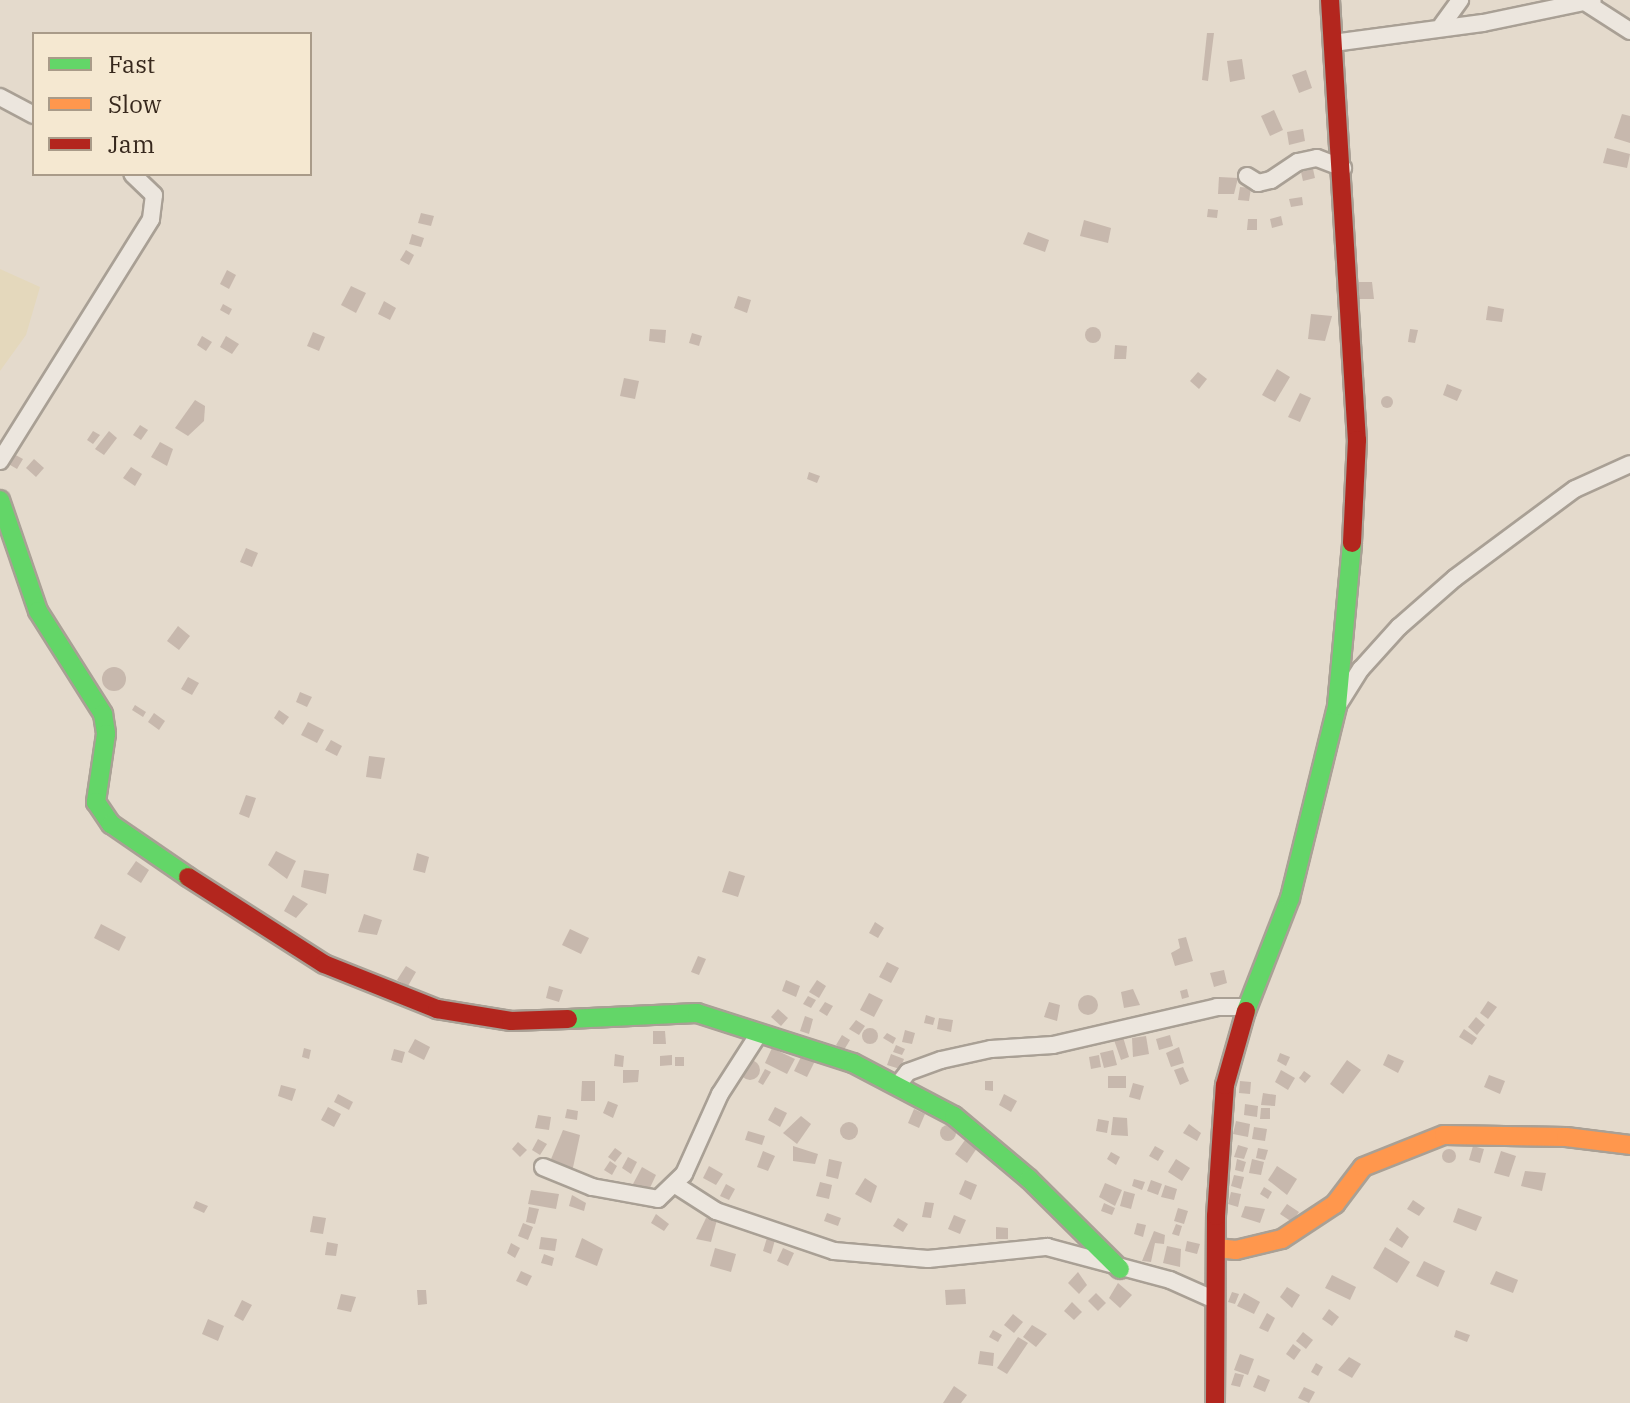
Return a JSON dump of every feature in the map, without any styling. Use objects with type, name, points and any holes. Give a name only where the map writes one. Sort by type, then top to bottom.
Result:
[{"type":"street","points":[[1215,1403],[1215,1300],[1225,1085],[1247,1007],[1290,898],[1337,706],[1350,596],[1357,440],[1343,168],[1330,0]]},
{"type":"street","points":[[1442,25],[1460,0]]},
{"type":"street","points":[[1333,43],[1442,25],[1483,23],[1590,2],[1630,31]]},
{"type":"street","points":[[0,97],[32,114]]},
{"type":"street","points":[[1247,176],[1258,183],[1271,180],[1298,162],[1317,158],[1343,168]]},
{"type":"street","points":[[0,461],[151,219],[154,195],[134,176]]},
{"type":"street","points":[[1337,706],[1361,669],[1399,627],[1455,578],[1575,489],[1630,464]]},
{"type":"street","points":[[0,500],[38,611],[103,714],[106,734],[96,802],[111,824],[137,844],[324,964],[422,1004],[511,1021],[697,1013],[758,1035],[823,1051],[954,1116],[1029,1179],[1120,1269]]},
{"type":"street","points":[[897,1086],[908,1072],[966,1054],[1053,1045],[1217,1007],[1247,1007]]},
{"type":"street","points":[[543,1167],[645,1200],[658,1199],[674,1184],[696,1152],[720,1094],[758,1035]]},
{"type":"street","points":[[1217,1248],[1236,1250],[1282,1239],[1335,1204],[1363,1167],[1444,1135],[1566,1137],[1630,1145]]},
{"type":"street","points":[[674,1184],[716,1211],[834,1251],[928,1259],[1047,1247],[1170,1280],[1215,1300]]},
{"type":"shaded area","points":[[0,269],[40,287],[26,335],[0,371]]},
{"type":"building","points":[[1207,33],[1214,33],[1208,81],[1202,80]]},
{"type":"building","points":[[1242,59],[1245,79],[1230,82],[1227,61]]},
{"type":"building","points":[[1306,70],[1312,88],[1299,93],[1292,75]]},
{"type":"building","points":[[1274,110],[1283,130],[1270,136],[1261,116]]},
{"type":"building","points":[[1622,114],[1630,116],[1630,143],[1614,138]]},
{"type":"building","points":[[1303,129],[1305,141],[1289,145],[1287,132]]},
{"type":"building","points":[[1607,148],[1630,154],[1627,168],[1603,163]]},
{"type":"building","points":[[1313,169],[1315,178],[1303,181],[1301,172]]},
{"type":"building","points":[[1219,177],[1238,178],[1234,194],[1218,194]]},
{"type":"building","points":[[1240,187],[1251,188],[1249,201],[1238,200]]},
{"type":"building","points":[[1302,197],[1303,205],[1291,207],[1289,199]]},
{"type":"building","points":[[1208,209],[1218,210],[1217,218],[1207,217]]},
{"type":"building","points":[[421,213],[434,216],[431,226],[418,223]]},
{"type":"building","points":[[1281,216],[1283,225],[1272,228],[1270,219]]},
{"type":"building","points":[[1248,219],[1257,219],[1257,230],[1247,230]]},
{"type":"building","points":[[1084,220],[1111,228],[1108,243],[1080,236]]},
{"type":"building","points":[[1028,232],[1049,240],[1045,252],[1023,244]]},
{"type":"building","points":[[412,234],[424,238],[421,247],[409,244]]},
{"type":"building","points":[[406,250],[414,255],[409,265],[400,260]]},
{"type":"building","points":[[227,270],[236,275],[229,289],[220,284]]},
{"type":"building","points":[[1359,282],[1372,282],[1374,299],[1359,299]]},
{"type":"building","points":[[351,286],[366,293],[356,313],[341,305]]},
{"type":"building","points":[[738,296],[751,300],[747,313],[734,308]]},
{"type":"building","points":[[384,301],[396,308],[390,320],[378,314]]},
{"type":"building","points":[[223,304],[232,309],[229,315],[220,310]]},
{"type":"building","points":[[1488,306],[1504,309],[1502,322],[1486,320]]},
{"type":"building","points":[[1311,314],[1332,316],[1325,341],[1308,339]]},
{"type":"building","points":[[1090,327],[1096,327],[1101,335],[1099,341],[1090,343],[1085,338],[1085,332]]},
{"type":"building","points":[[650,329],[666,330],[665,343],[649,341]]},
{"type":"building","points":[[1410,329],[1418,330],[1415,343],[1408,342]]},
{"type":"building","points":[[313,332],[325,337],[319,351],[307,346]]},
{"type":"building","points":[[692,333],[702,336],[699,346],[689,343]]},
{"type":"building","points":[[202,336],[212,342],[206,351],[197,345]]},
{"type":"building","points":[[226,336],[239,344],[232,354],[220,347]]},
{"type":"building","points":[[1115,345],[1127,346],[1126,359],[1114,359]]},
{"type":"building","points":[[1277,369],[1290,377],[1275,402],[1262,395]]},
{"type":"building","points":[[1198,372],[1207,379],[1199,389],[1190,381]]},
{"type":"building","points":[[624,378],[639,381],[635,399],[620,396]]},
{"type":"building","points":[[1447,384],[1462,390],[1457,401],[1443,395]]},
{"type":"building","points":[[1300,393],[1311,398],[1300,422],[1288,417]]},
{"type":"building","points":[[1382,397],[1392,397],[1392,407],[1382,407]]},
{"type":"building","points":[[195,400],[205,406],[204,421],[188,436],[175,428]]},
{"type":"building","points":[[140,425],[148,430],[141,440],[133,435]]},
{"type":"building","points":[[93,431],[100,435],[93,444],[87,440]]},
{"type":"building","points":[[109,431],[117,438],[104,455],[95,449]]},
{"type":"building","points":[[160,442],[173,449],[167,466],[151,457]]},
{"type":"building","points":[[10,452],[23,459],[17,469],[5,462]]},
{"type":"building","points":[[34,459],[44,468],[36,477],[26,468]]},
{"type":"building","points":[[131,467],[142,474],[135,486],[123,478]]},
{"type":"building","points":[[809,472],[820,476],[817,483],[807,479]]},
{"type":"building","points":[[246,548],[258,553],[252,567],[240,562]]},
{"type":"building","points":[[178,626],[190,636],[179,650],[167,641]]},
{"type":"building","points":[[114,667],[122,671],[126,679],[122,687],[114,691],[106,687],[102,679],[106,671]]},
{"type":"building","points":[[188,677],[199,683],[192,695],[181,689]]},
{"type":"building","points":[[300,692],[312,697],[307,707],[296,702]]},
{"type":"building","points":[[135,705],[146,712],[143,717],[132,710]]},
{"type":"building","points":[[279,710],[289,717],[283,725],[274,718]]},
{"type":"building","points":[[154,713],[165,721],[159,730],[148,722]]},
{"type":"building","points":[[308,722],[324,730],[317,743],[301,735]]},
{"type":"building","points":[[331,740],[342,746],[337,756],[325,750]]},
{"type":"building","points":[[369,756],[385,758],[381,779],[366,777]]},
{"type":"building","points":[[246,795],[256,798],[249,818],[239,814]]},
{"type":"building","points":[[276,851],[296,861],[287,879],[268,865]]},
{"type":"building","points":[[417,853],[429,857],[425,873],[413,870]]},
{"type":"building","points":[[136,861],[149,870],[141,883],[127,874]]},
{"type":"building","points":[[304,870],[329,874],[326,894],[301,887]]},
{"type":"building","points":[[729,871],[745,876],[738,897],[722,892]]},
{"type":"building","points":[[293,895],[308,904],[296,918],[284,911]]},
{"type":"building","points":[[364,914],[382,920],[377,935],[358,932]]},
{"type":"building","points":[[875,922],[884,928],[878,938],[869,933]]},
{"type":"building","points":[[101,924],[126,937],[119,951],[94,938]]},
{"type":"building","points":[[570,929],[589,938],[581,954],[562,945]]},
{"type":"building","points":[[1186,937],[1193,961],[1175,966],[1171,953],[1180,948],[1178,939]]},
{"type":"building","points":[[698,956],[706,959],[699,975],[691,972]]},
{"type":"building","points":[[887,962],[899,968],[891,983],[879,977]]},
{"type":"building","points":[[406,966],[416,972],[408,986],[397,980]]},
{"type":"building","points":[[1224,970],[1227,983],[1214,987],[1210,973]]},
{"type":"building","points":[[786,980],[800,986],[796,997],[782,991]]},
{"type":"building","points":[[817,980],[826,986],[819,998],[809,992]]},
{"type":"building","points":[[549,986],[563,990],[559,1002],[546,998]]},
{"type":"building","points":[[1133,989],[1140,1005],[1124,1008],[1121,992]]},
{"type":"building","points":[[1187,989],[1189,997],[1182,999],[1180,991]]},
{"type":"building","points":[[869,993],[883,1000],[874,1017],[860,1010]]},
{"type":"building","points":[[1088,995],[1095,998],[1098,1005],[1095,1012],[1088,1015],[1081,1012],[1078,1005],[1081,998]]},
{"type":"building","points":[[808,996],[816,1000],[811,1008],[803,1004]]},
{"type":"building","points":[[1488,1001],[1497,1007],[1488,1019],[1480,1013]]},
{"type":"building","points":[[825,1002],[833,1006],[827,1016],[819,1011]]},
{"type":"building","points":[[1049,1002],[1060,1005],[1057,1021],[1044,1017]]},
{"type":"building","points":[[778,1009],[788,1018],[781,1026],[771,1017]]},
{"type":"building","points":[[926,1015],[935,1018],[933,1025],[924,1023]]},
{"type":"building","points":[[805,1016],[813,1019],[809,1034],[800,1031]]},
{"type":"building","points":[[1476,1017],[1485,1025],[1477,1035],[1468,1027]]},
{"type":"building","points":[[939,1018],[953,1020],[951,1032],[937,1029]]},
{"type":"building","points":[[856,1020],[865,1026],[859,1035],[849,1029]]},
{"type":"building","points":[[867,1028],[873,1028],[878,1036],[876,1042],[867,1044],[862,1039],[862,1033]]},
{"type":"building","points":[[1464,1029],[1477,1038],[1472,1045],[1459,1037]]},
{"type":"building","points":[[905,1030],[915,1033],[912,1044],[902,1042]]},
{"type":"building","points":[[653,1031],[665,1031],[666,1044],[653,1044]]},
{"type":"building","points":[[887,1033],[896,1038],[893,1044],[883,1038]]},
{"type":"building","points":[[842,1035],[850,1040],[844,1050],[836,1045]]},
{"type":"building","points":[[1170,1035],[1173,1046],[1159,1050],[1156,1039]]},
{"type":"building","points":[[1146,1036],[1149,1054],[1133,1057],[1132,1038]]},
{"type":"building","points":[[1123,1037],[1129,1057],[1121,1060],[1114,1040]]},
{"type":"building","points":[[415,1039],[430,1047],[424,1060],[408,1052]]},
{"type":"building","points":[[896,1045],[905,1049],[902,1055],[893,1052]]},
{"type":"building","points":[[1179,1047],[1184,1063],[1171,1067],[1166,1053]]},
{"type":"building","points":[[304,1048],[311,1050],[309,1059],[302,1057]]},
{"type":"building","points":[[772,1048],[795,1059],[787,1074],[765,1063]]},
{"type":"building","points":[[394,1049],[405,1052],[402,1063],[391,1060]]},
{"type":"building","points":[[1113,1050],[1117,1065],[1104,1068],[1100,1053]]},
{"type":"building","points":[[1280,1053],[1290,1057],[1286,1066],[1277,1061]]},
{"type":"building","points":[[615,1054],[624,1056],[623,1067],[614,1066]]},
{"type":"building","points":[[891,1054],[904,1059],[900,1069],[887,1065]]},
{"type":"building","points":[[1388,1054],[1404,1061],[1398,1073],[1383,1065]]},
{"type":"building","points":[[672,1055],[672,1065],[660,1066],[660,1056]]},
{"type":"building","points":[[802,1055],[815,1061],[807,1077],[794,1071]]},
{"type":"building","points":[[1099,1055],[1101,1067],[1091,1069],[1089,1057]]},
{"type":"building","points":[[675,1057],[684,1057],[684,1066],[675,1066]]},
{"type":"building","points":[[750,1060],[757,1063],[760,1070],[757,1077],[750,1080],[743,1077],[740,1070],[743,1063]]},
{"type":"building","points":[[1347,1060],[1361,1070],[1343,1094],[1330,1084]]},
{"type":"building","points":[[1183,1067],[1189,1081],[1180,1085],[1174,1070]]},
{"type":"building","points":[[765,1069],[771,1072],[763,1085],[758,1082]]},
{"type":"building","points":[[623,1070],[639,1070],[638,1082],[623,1083]]},
{"type":"building","points":[[1281,1070],[1295,1078],[1288,1090],[1275,1082]]},
{"type":"building","points":[[1304,1071],[1311,1076],[1305,1083],[1299,1078]]},
{"type":"building","points":[[1489,1075],[1505,1081],[1500,1094],[1484,1087]]},
{"type":"building","points":[[1108,1076],[1126,1076],[1126,1088],[1108,1088]]},
{"type":"building","points":[[582,1081],[595,1081],[595,1101],[581,1101]]},
{"type":"building","points":[[985,1081],[993,1081],[993,1091],[985,1090]]},
{"type":"building","points":[[1240,1081],[1251,1082],[1250,1094],[1239,1093]]},
{"type":"building","points":[[1133,1083],[1144,1086],[1140,1100],[1129,1097]]},
{"type":"building","points":[[281,1085],[296,1089],[292,1101],[278,1096]]},
{"type":"building","points":[[1263,1093],[1276,1095],[1275,1106],[1261,1105]]},
{"type":"building","points":[[338,1094],[353,1102],[349,1110],[334,1102]]},
{"type":"building","points":[[1004,1094],[1017,1101],[1011,1112],[999,1105]]},
{"type":"building","points":[[608,1101],[618,1105],[613,1118],[603,1113]]},
{"type":"building","points":[[1245,1104],[1258,1106],[1257,1117],[1244,1115]]},
{"type":"building","points":[[328,1107],[341,1114],[334,1127],[321,1120]]},
{"type":"building","points":[[775,1107],[787,1113],[780,1127],[768,1120]]},
{"type":"building","points":[[1261,1108],[1270,1108],[1270,1119],[1260,1119]]},
{"type":"building","points":[[567,1109],[578,1111],[577,1120],[565,1118]]},
{"type":"building","points":[[914,1109],[925,1114],[919,1128],[908,1123]]},
{"type":"building","points":[[538,1115],[551,1117],[549,1130],[535,1128]]},
{"type":"building","points":[[801,1116],[811,1124],[797,1144],[783,1133]]},
{"type":"building","points":[[1113,1117],[1127,1118],[1128,1136],[1111,1135]]},
{"type":"building","points":[[1098,1119],[1109,1121],[1107,1133],[1096,1131]]},
{"type":"building","points":[[1236,1121],[1250,1124],[1248,1137],[1233,1134]]},
{"type":"building","points":[[849,1122],[858,1131],[849,1140],[840,1131]]},
{"type":"building","points":[[1189,1124],[1201,1133],[1197,1141],[1183,1133]]},
{"type":"building","points":[[948,1125],[954,1127],[954,1139],[948,1141],[942,1139],[940,1133],[942,1127]]},
{"type":"building","points":[[1254,1127],[1267,1129],[1265,1141],[1252,1139]]},
{"type":"building","points":[[563,1130],[580,1135],[572,1172],[549,1164]]},
{"type":"building","points":[[748,1131],[765,1136],[762,1145],[745,1140]]},
{"type":"building","points":[[538,1139],[547,1144],[540,1155],[532,1150]]},
{"type":"building","points":[[965,1140],[977,1148],[967,1163],[955,1154]]},
{"type":"building","points":[[518,1142],[527,1150],[520,1157],[512,1149]]},
{"type":"building","points":[[1238,1145],[1248,1148],[1244,1159],[1234,1157]]},
{"type":"building","points":[[793,1146],[818,1154],[815,1164],[793,1161]]},
{"type":"building","points":[[1155,1146],[1164,1151],[1158,1161],[1149,1156]]},
{"type":"building","points":[[1473,1146],[1484,1149],[1480,1163],[1469,1160]]},
{"type":"building","points":[[615,1148],[622,1153],[615,1162],[608,1157]]},
{"type":"building","points":[[1258,1148],[1268,1150],[1265,1160],[1256,1158]]},
{"type":"building","points":[[1449,1149],[1456,1156],[1449,1163],[1442,1156]]},
{"type":"building","points":[[763,1151],[775,1156],[768,1171],[757,1167]]},
{"type":"building","points":[[1501,1151],[1516,1156],[1509,1177],[1494,1173]]},
{"type":"building","points":[[1111,1152],[1120,1157],[1116,1165],[1107,1159]]},
{"type":"building","points":[[628,1157],[637,1162],[631,1174],[622,1168]]},
{"type":"building","points":[[829,1159],[842,1162],[838,1179],[826,1176]]},
{"type":"building","points":[[1176,1159],[1190,1168],[1182,1181],[1168,1172]]},
{"type":"building","points":[[1237,1159],[1246,1162],[1243,1172],[1235,1170]]},
{"type":"building","points":[[1252,1159],[1264,1162],[1261,1175],[1249,1173]]},
{"type":"building","points":[[610,1161],[617,1166],[612,1175],[604,1170]]},
{"type":"building","points":[[709,1166],[723,1174],[716,1185],[703,1178]]},
{"type":"building","points":[[1277,1166],[1297,1179],[1287,1195],[1268,1180]]},
{"type":"building","points":[[642,1167],[656,1175],[648,1192],[633,1184]]},
{"type":"building","points":[[1525,1171],[1546,1173],[1542,1191],[1521,1186]]},
{"type":"building","points":[[1234,1175],[1244,1177],[1241,1189],[1231,1186]]},
{"type":"building","points":[[865,1178],[877,1186],[871,1203],[855,1194]]},
{"type":"building","points":[[1134,1179],[1145,1182],[1142,1190],[1132,1186]]},
{"type":"building","points":[[965,1180],[977,1185],[971,1200],[959,1194]]},
{"type":"building","points":[[1151,1180],[1162,1184],[1158,1195],[1147,1191]]},
{"type":"building","points":[[820,1182],[832,1185],[829,1199],[816,1196]]},
{"type":"building","points":[[1105,1183],[1122,1190],[1115,1206],[1099,1197]]},
{"type":"building","points":[[726,1184],[735,1189],[729,1200],[720,1196]]},
{"type":"building","points":[[1165,1185],[1177,1189],[1174,1200],[1161,1197]]},
{"type":"building","points":[[1264,1187],[1272,1192],[1268,1199],[1260,1194]]},
{"type":"building","points":[[531,1190],[559,1194],[556,1209],[528,1204]]},
{"type":"building","points":[[1124,1191],[1135,1194],[1131,1209],[1120,1206]]},
{"type":"building","points":[[1231,1192],[1241,1194],[1238,1207],[1228,1204]]},
{"type":"building","points":[[572,1195],[586,1203],[584,1211],[569,1206]]},
{"type":"building","points":[[1413,1200],[1425,1208],[1419,1216],[1407,1209]]},
{"type":"building","points":[[196,1201],[208,1206],[204,1213],[193,1208]]},
{"type":"building","points":[[925,1202],[934,1203],[931,1218],[922,1217]]},
{"type":"building","points":[[1104,1203],[1115,1208],[1112,1215],[1101,1211]]},
{"type":"building","points":[[1287,1204],[1299,1212],[1292,1222],[1280,1214]]},
{"type":"building","points":[[1245,1206],[1265,1209],[1260,1223],[1241,1217]]},
{"type":"building","points":[[529,1207],[539,1209],[535,1224],[526,1222]]},
{"type":"building","points":[[1178,1208],[1188,1211],[1184,1224],[1174,1221]]},
{"type":"building","points":[[1458,1208],[1482,1217],[1476,1231],[1453,1222]]},
{"type":"building","points":[[827,1213],[841,1218],[838,1226],[824,1221]]},
{"type":"building","points":[[656,1214],[669,1224],[664,1231],[651,1223]]},
{"type":"building","points":[[954,1215],[966,1220],[960,1234],[948,1229]]},
{"type":"building","points":[[313,1216],[326,1218],[323,1234],[310,1232]]},
{"type":"building","points":[[706,1218],[717,1220],[711,1242],[696,1239]]},
{"type":"building","points":[[898,1218],[908,1224],[903,1232],[893,1226]]},
{"type":"building","points":[[523,1223],[533,1227],[528,1240],[518,1236]]},
{"type":"building","points":[[1137,1223],[1146,1225],[1143,1237],[1134,1234]]},
{"type":"building","points":[[1176,1224],[1182,1226],[1179,1236],[1172,1234]]},
{"type":"building","points":[[996,1227],[1008,1228],[1008,1239],[996,1239]]},
{"type":"building","points":[[1397,1227],[1409,1237],[1402,1248],[1389,1240]]},
{"type":"building","points":[[1154,1231],[1165,1235],[1164,1244],[1155,1243],[1151,1262],[1142,1261]]},
{"type":"building","points":[[541,1237],[557,1239],[555,1251],[539,1249]]},
{"type":"building","points":[[582,1238],[603,1249],[597,1266],[575,1257]]},
{"type":"building","points":[[767,1238],[775,1240],[771,1254],[763,1251]]},
{"type":"building","points":[[1187,1241],[1200,1244],[1197,1254],[1185,1251]]},
{"type":"building","points":[[327,1242],[338,1244],[336,1256],[325,1255]]},
{"type":"building","points":[[511,1243],[520,1248],[515,1258],[507,1253]]},
{"type":"building","points":[[1167,1246],[1181,1249],[1180,1267],[1163,1263]]},
{"type":"building","points":[[1385,1247],[1410,1262],[1397,1283],[1373,1268]]},
{"type":"building","points":[[715,1248],[736,1254],[731,1272],[710,1266]]},
{"type":"building","points":[[783,1248],[794,1253],[788,1266],[777,1261]]},
{"type":"building","points":[[544,1254],[554,1258],[552,1266],[541,1263]]},
{"type":"building","points":[[1424,1261],[1445,1271],[1438,1287],[1416,1276]]},
{"type":"building","points":[[521,1271],[532,1276],[527,1286],[516,1281]]},
{"type":"building","points":[[1496,1271],[1518,1280],[1513,1293],[1490,1284]]},
{"type":"building","points":[[1078,1272],[1087,1285],[1079,1294],[1068,1283]]},
{"type":"building","points":[[1332,1275],[1356,1287],[1350,1300],[1325,1288]]},
{"type":"building","points":[[1118,1283],[1132,1295],[1120,1308],[1109,1298]]},
{"type":"building","points":[[1287,1287],[1300,1295],[1292,1308],[1280,1297]]},
{"type":"building","points":[[965,1289],[966,1304],[946,1305],[945,1290]]},
{"type":"building","points":[[417,1290],[426,1290],[427,1304],[418,1305]]},
{"type":"building","points":[[1232,1292],[1239,1294],[1235,1304],[1228,1302]]},
{"type":"building","points":[[1096,1293],[1106,1303],[1098,1311],[1088,1301]]},
{"type":"building","points":[[1244,1293],[1260,1302],[1254,1314],[1237,1306]]},
{"type":"building","points":[[341,1294],[356,1297],[351,1312],[337,1309]]},
{"type":"building","points":[[242,1300],[252,1305],[243,1321],[234,1316]]},
{"type":"building","points":[[1072,1302],[1082,1312],[1074,1320],[1064,1311]]},
{"type":"building","points":[[1329,1309],[1339,1317],[1332,1326],[1322,1319]]},
{"type":"building","points":[[1267,1313],[1275,1318],[1268,1332],[1259,1328]]},
{"type":"building","points":[[1013,1314],[1023,1322],[1014,1333],[1004,1325]]},
{"type":"building","points":[[208,1319],[224,1326],[218,1341],[202,1334]]},
{"type":"building","points":[[1032,1325],[1047,1334],[1036,1347],[1023,1337]]},
{"type":"building","points":[[993,1330],[1002,1335],[998,1342],[989,1337]]},
{"type":"building","points":[[1456,1330],[1470,1335],[1467,1342],[1454,1337]]},
{"type":"building","points":[[1303,1332],[1313,1340],[1306,1349],[1296,1341]]},
{"type":"building","points":[[1018,1337],[1028,1343],[1007,1374],[997,1368]]},
{"type":"building","points":[[1293,1344],[1301,1350],[1294,1360],[1286,1354]]},
{"type":"building","points":[[980,1351],[994,1353],[993,1366],[978,1364]]},
{"type":"building","points":[[1240,1354],[1254,1359],[1248,1375],[1234,1370]]},
{"type":"building","points":[[1349,1357],[1361,1364],[1352,1378],[1338,1370]]},
{"type":"building","points":[[1316,1363],[1323,1367],[1318,1376],[1311,1372]]},
{"type":"building","points":[[1235,1373],[1244,1375],[1240,1387],[1231,1385]]},
{"type":"building","points":[[1258,1375],[1270,1380],[1265,1392],[1253,1387]]},
{"type":"building","points":[[954,1386],[967,1395],[961,1403],[943,1403]]},
{"type":"building","points":[[1304,1387],[1315,1392],[1309,1403],[1298,1398]]},
{"type":"traffic: fast","points":[[0,500],[38,611],[103,714],[106,734],[96,802],[111,824],[188,877]]},
{"type":"traffic: fast","points":[[1246,1011],[1290,898],[1337,706],[1352,543]]},
{"type":"traffic: fast","points":[[568,1019],[697,1013],[853,1063],[954,1116],[1029,1179],[1120,1269]]},
{"type":"traffic: slow","points":[[1217,1248],[1236,1250],[1282,1239],[1335,1204],[1363,1167],[1444,1135],[1566,1137],[1630,1145]]},
{"type":"traffic: jam","points":[[1330,0],[1357,440],[1352,543]]},
{"type":"traffic: jam","points":[[188,877],[324,964],[437,1009],[511,1021],[568,1019]]},
{"type":"traffic: jam","points":[[1215,1403],[1216,1216],[1225,1085],[1246,1011]]}]
